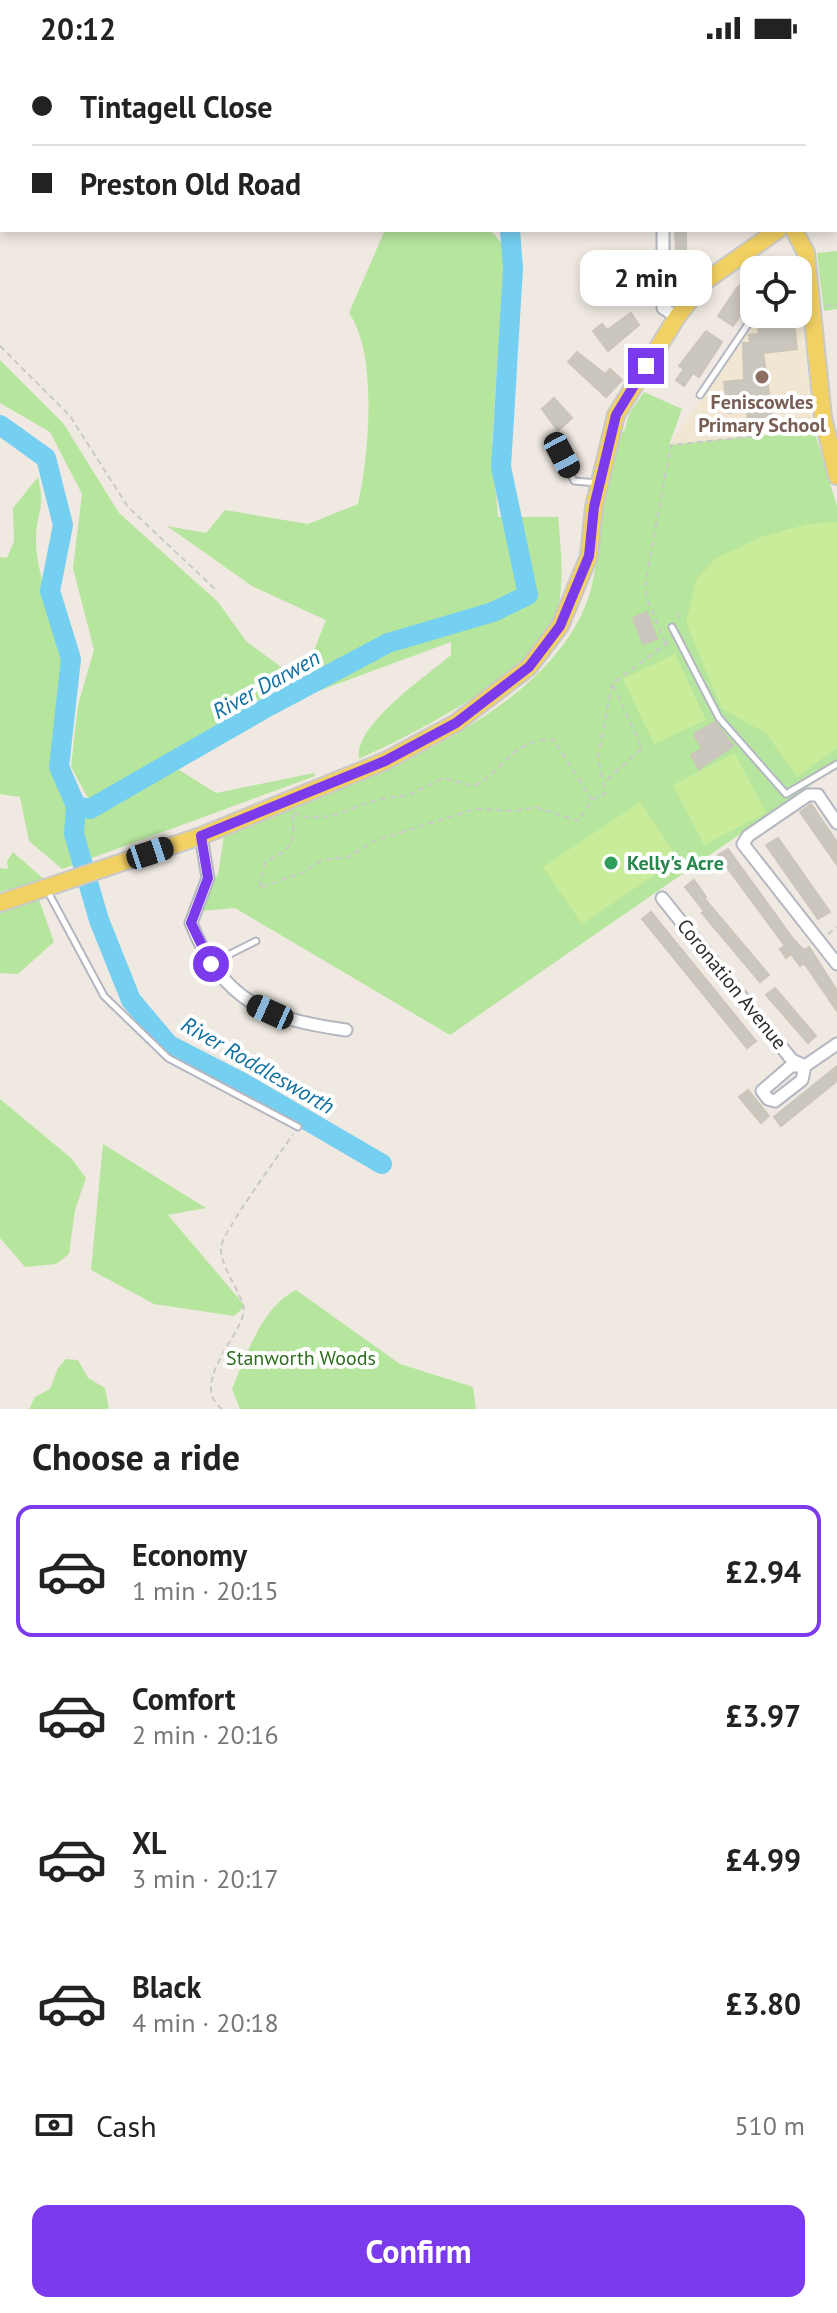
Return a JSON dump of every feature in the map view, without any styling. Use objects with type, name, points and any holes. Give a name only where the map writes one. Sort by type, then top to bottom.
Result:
[{"type":"main road","points":[[0,903],[201,836],[385,761],[456,723],[529,667],[560,626],[589,556],[599,483],[616,415],[677,317],[704,282],[775,232]]},
{"type":"main road","points":[[795,232],[806,256]]},
{"type":"main road","points":[[810,328],[825,428],[837,476]]},
{"type":"street","points":[[663,232],[663,308],[677,317]]},
{"type":"street","points":[[837,823],[818,795],[808,795],[748,836],[743,844],[837,964]]},
{"type":"street","points":[[201,836],[208,878],[191,923],[211,964],[246,1001],[295,1023],[346,1030]]},
{"type":"street","name":"Coronation Avenue","points":[[662,898],[792,1060],[805,1066],[837,1044]]},
{"type":"lane","points":[[700,395],[745,328]]},
{"type":"lane","points":[[554,441],[574,481],[599,483]]},
{"type":"lane","points":[[672,627],[719,718],[786,794],[837,764]]},
{"type":"lane","points":[[46,888],[104,996],[168,1058],[298,1127]]},
{"type":"lane","points":[[211,964],[256,941]]},
{"type":"path","points":[[0,346],[70,416],[128,507],[215,589]]},
{"type":"path","points":[[665,644],[646,596],[646,579],[671,445],[825,428]]},
{"type":"path","points":[[592,800],[553,739],[533,740],[503,759],[494,771],[474,786],[444,778],[408,795],[379,799],[331,816],[311,818],[292,813],[295,834],[286,852],[265,862],[259,888],[304,872],[322,860],[348,857],[374,841],[465,812],[516,811],[535,807],[578,821],[592,800],[605,793],[606,781],[598,757],[612,684],[675,637]]},
{"type":"path","points":[[606,781],[642,748],[612,684]]},
{"type":"path","points":[[222,1409],[216,1405],[212,1386],[216,1365],[243,1317],[245,1306],[241,1295],[231,1286],[221,1248],[229,1226],[252,1198],[298,1127]]},
{"type":"shaded area","name":"Feniscowles Primary School","points":[[752,328],[802,328],[813,429],[669,445]]},
{"type":"green space","points":[[384,232],[492,232],[505,247],[492,444],[498,517],[558,517],[561,557],[561,583],[554,622],[543,641],[523,661],[498,682],[438,719],[359,759],[368,731],[394,702],[451,655],[451,642],[310,694],[308,666],[326,620],[252,586],[167,526],[206,533],[225,510],[308,524],[358,504],[368,433],[367,379],[358,331],[349,313]]},
{"type":"green space","points":[[837,251],[837,309],[824,311],[817,253]]},
{"type":"green space","points":[[0,360],[63,423],[119,513],[218,602],[246,641],[296,678],[89,800],[71,767],[78,705],[94,650],[73,568],[82,494],[50,432],[0,403]]},
{"type":"green space","points":[[644,392],[682,409],[669,445],[814,430],[837,506],[837,767],[450,1035],[235,908],[201,911],[198,901],[218,874],[224,836],[377,774],[432,747],[483,717],[528,683],[564,643],[592,586],[604,496],[621,431],[624,432],[629,414]]},
{"type":"green space","points":[[38,477],[41,503],[36,537],[39,568],[61,643],[65,673],[63,716],[52,774],[74,812],[87,814],[176,768],[216,793],[314,773],[315,776],[62,869],[29,841],[20,797],[0,794],[0,557],[7,558],[14,541],[13,508]]},
{"type":"green space","points":[[837,522],[837,748],[797,777],[766,733],[722,709],[686,623],[696,580],[715,559],[761,537],[808,524]]},
{"type":"green space","points":[[675,654],[706,720],[654,744],[623,679]]},
{"type":"green space","points":[[735,753],[766,813],[704,845],[673,785]]},
{"type":"green space","name":"Kelly's Acre","points":[[640,802],[678,859],[582,924],[543,867]]},
{"type":"green space","points":[[13,852],[45,880],[0,892],[0,868],[8,869],[7,861]]},
{"type":"green space","points":[[39,900],[54,942],[18,974],[0,973],[0,912]]},
{"type":"green space","points":[[0,1099],[71,1158],[86,1178],[75,1210],[69,1254],[56,1264],[25,1267],[0,1238]]},
{"type":"green space","points":[[103,1144],[206,1208],[168,1215],[245,1306],[234,1316],[154,1304],[91,1270]]},
{"type":"green space","name":"Stanworth Woods","points":[[296,1290],[400,1364],[473,1387],[476,1409],[240,1409],[232,1389],[256,1333],[273,1308]]},
{"type":"green space","points":[[66,1359],[78,1360],[88,1378],[105,1388],[109,1409],[29,1409],[35,1397],[50,1389],[58,1368]]},
{"type":"building","points":[[675,232],[686,232],[686,254],[692,254],[691,272],[677,272]]},
{"type":"building","points":[[740,286],[740,316],[733,326],[718,316]]},
{"type":"building","points":[[631,313],[639,325],[608,351],[593,331],[602,324],[607,330]]},
{"type":"building","points":[[758,328],[795,328],[797,349],[763,353],[774,426],[749,429],[747,411],[728,413],[724,382],[744,380],[743,343],[750,343],[749,335],[759,334]]},
{"type":"building","points":[[706,331],[722,342],[699,377],[693,373],[684,386],[676,380],[684,369],[679,366]]},
{"type":"building","points":[[577,352],[605,374],[610,369],[622,380],[606,397],[568,362]]},
{"type":"building","points":[[554,398],[572,418],[558,431],[542,409]]},
{"type":"building","points":[[647,612],[657,639],[643,644],[633,618]]},
{"type":"building","points":[[715,722],[733,746],[699,769],[691,755],[702,749],[694,734]]},
{"type":"building","points":[[811,804],[837,842],[837,865],[800,812]]},
{"type":"building","points":[[778,838],[830,912],[818,919],[766,845]]},
{"type":"building","points":[[728,849],[794,940],[804,950],[809,947],[837,991],[837,1011],[804,963],[800,966],[791,954],[786,958],[780,949],[785,946],[718,855]]},
{"type":"building","points":[[694,880],[704,898],[769,975],[760,982],[702,913],[704,911],[685,887]]},
{"type":"building","points":[[651,912],[756,1041],[747,1048],[642,919]]},
{"type":"building","points":[[775,988],[816,1036],[808,1043],[766,995]]},
{"type":"building","points":[[837,1066],[837,1081],[781,1126],[774,1117]]},
{"type":"building","points":[[748,1090],[769,1116],[761,1123],[739,1097]]},
{"type":"waterway","name":"River Darwen","points":[[0,425],[46,458],[63,525],[50,591],[71,659],[59,767],[76,806],[90,809],[262,710],[388,643],[493,612],[528,595],[501,467],[513,268],[510,232]]},
{"type":"waterway","name":"River Roddlesworth","points":[[76,806],[74,834],[99,920],[131,1000],[169,1045],[243,1083],[382,1164]]},
{"type":"place","name":"Feniscowles Primary School","points":[[762,377]]},
{"type":"place","name":"Kelly's Acre","points":[[611,863]]},
{"type":"route","points":[[211,964],[191,923],[208,878],[201,836],[385,761],[456,723],[529,667],[560,626],[589,556],[594,507],[616,415],[646,366]]}]
